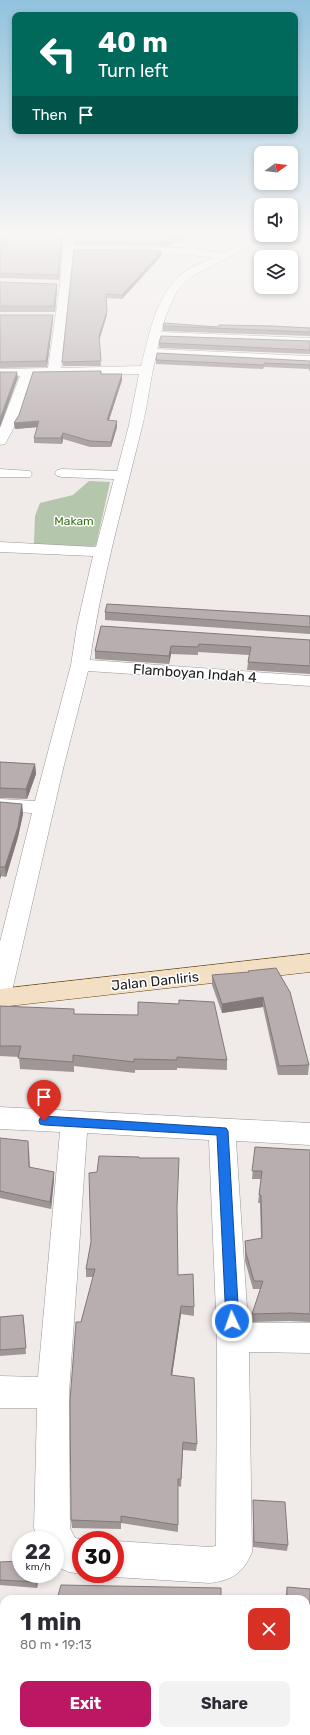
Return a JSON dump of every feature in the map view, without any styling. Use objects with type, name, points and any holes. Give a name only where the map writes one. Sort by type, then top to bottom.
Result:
[{"type":"street","points":[[54,372],[58,317]]},
{"type":"street","points":[[0,991],[53,769],[80,665],[94,626],[102,552],[136,425],[146,370],[160,317]]},
{"type":"street","points":[[156,335],[310,341]]},
{"type":"street","points":[[151,352],[310,360]]},
{"type":"street","points":[[0,373],[146,370]]},
{"type":"street","points":[[0,441],[11,420],[27,373]]},
{"type":"street","points":[[0,473],[25,474]]},
{"type":"street","points":[[62,473],[123,475]]},
{"type":"street","points":[[0,547],[102,552]]},
{"type":"street","name":"Flamboyan Indah 4","points":[[80,665],[310,681]]},
{"type":"street","points":[[0,805],[32,807]]},
{"type":"street","name":"Jalan Danliris","points":[[0,998],[310,963]]},
{"type":"street","points":[[0,1118],[222,1131],[310,1134]]},
{"type":"street","points":[[72,1556],[62,1550],[56,1543],[52,1528],[53,1393],[74,1122]]},
{"type":"street","points":[[124,1560],[210,1565],[223,1563],[232,1557],[234,1552],[233,1337],[222,1131]]},
{"type":"street","points":[[233,1337],[310,1338]]},
{"type":"street","points":[[0,1392],[53,1393]]},
{"type":"green space","name":"Makam","points":[[89,481],[110,482],[96,545],[91,548],[34,544],[35,516],[40,503],[73,495]]},
{"type":"building","points":[[0,317],[53,317],[46,361],[0,362]]},
{"type":"building","points":[[67,317],[105,317],[99,336],[101,361],[62,362]]},
{"type":"building","points":[[164,323],[218,327],[219,325],[310,328],[310,332],[163,326]]},
{"type":"building","points":[[161,336],[310,341],[310,350],[159,343]]},
{"type":"building","points":[[157,353],[310,361],[310,365],[264,363],[264,365],[156,360]]},
{"type":"building","points":[[101,371],[101,374],[122,374],[107,420],[117,421],[111,442],[90,441],[63,433],[61,438],[34,438],[39,421],[14,423],[19,415],[33,372]]},
{"type":"building","points":[[0,372],[17,372],[0,419]]},
{"type":"building","points":[[107,604],[310,616],[310,627],[105,612]]},
{"type":"building","points":[[101,626],[310,640],[310,666],[248,662],[251,647],[199,644],[198,647],[171,646],[169,656],[95,651]]},
{"type":"building","points":[[0,762],[35,764],[26,789],[0,788]]},
{"type":"building","points":[[0,802],[22,804],[18,827],[5,867],[0,867]]},
{"type":"building","points":[[276,968],[290,992],[309,1065],[279,1066],[263,997],[222,1004],[212,975]]},
{"type":"building","points":[[179,1000],[214,1002],[227,1060],[177,1057],[177,1060],[134,1059],[134,1062],[73,1055],[73,1062],[18,1058],[21,1046],[0,1046],[0,1006],[74,1009],[74,1014],[138,1015],[138,1002],[179,1004]]},
{"type":"building","points":[[0,1138],[28,1141],[29,1167],[54,1172],[50,1202],[0,1191]]},
{"type":"building","points":[[255,1147],[310,1150],[310,1314],[252,1314],[263,1281],[254,1281],[246,1253],[245,1241],[262,1238],[261,1195],[259,1195],[262,1171],[252,1171]]},
{"type":"building","points":[[99,1156],[179,1158],[177,1207],[178,1275],[193,1274],[194,1307],[181,1306],[171,1375],[194,1378],[197,1444],[183,1442],[181,1479],[178,1479],[178,1525],[121,1516],[121,1522],[71,1520],[70,1401],[76,1322],[81,1322],[95,1269],[86,1269],[91,1242],[89,1173],[97,1172]]},
{"type":"building","points":[[23,1315],[26,1348],[0,1350],[0,1317]]},
{"type":"building","points":[[253,1500],[285,1502],[288,1545],[254,1542]]},
{"type":"building","points":[[12,1561],[12,1581],[0,1580],[0,1562]]},
{"type":"building","points":[[61,1585],[221,1588],[221,1595],[58,1595]]},
{"type":"building","points":[[287,1587],[310,1589],[310,1595],[287,1595]]},
{"type":"route","points":[[44,1121],[222,1131],[232,1321]]}]
